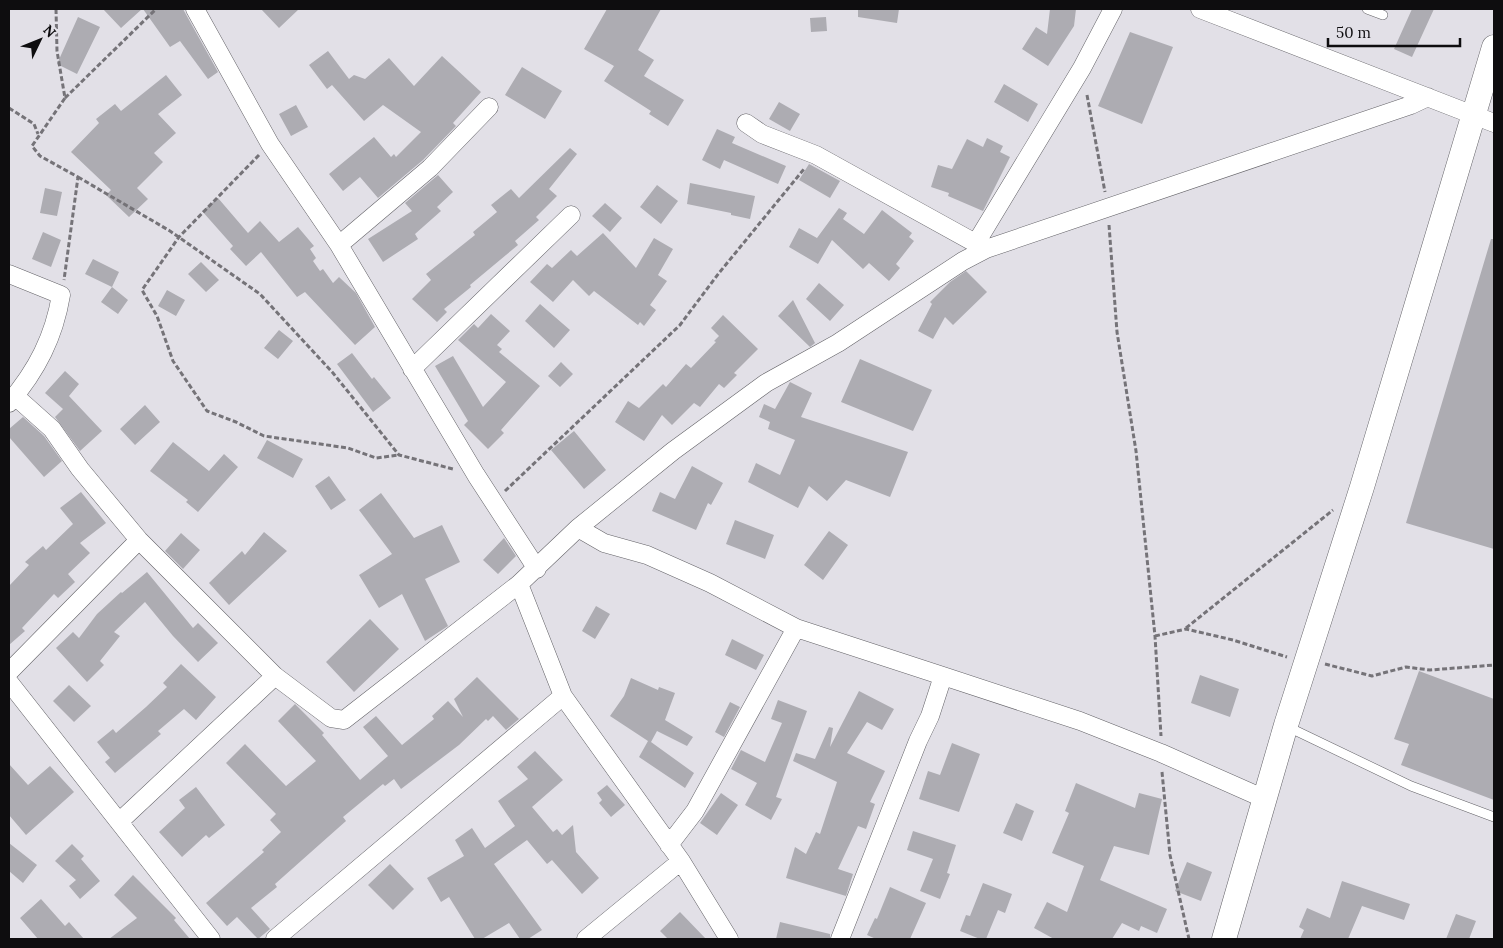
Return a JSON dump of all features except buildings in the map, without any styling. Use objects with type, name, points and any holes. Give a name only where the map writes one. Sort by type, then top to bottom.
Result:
[{"type":"street","points":[[195,9],[270,144],[339,245],[476,475],[537,569]]},
{"type":"street","points":[[9,274],[62,295],[50,340],[38,364],[12,399],[52,429],[80,469],[139,540],[276,676],[331,718],[344,720],[519,584],[537,569],[578,528],[673,451],[766,383],[838,343],[963,261],[981,246],[1082,68],[1113,9]]},
{"type":"street","points":[[1200,9],[1484,120]]},
{"type":"street","points":[[1224,939],[1306,661],[1484,120],[1494,46]]},
{"type":"street","points":[[746,123],[762,134],[816,155],[981,246],[1108,208],[1412,105],[1428,97]]},
{"type":"street","points":[[339,245],[430,168],[489,107]]},
{"type":"street","points":[[412,369],[570,215]]},
{"type":"street","points":[[578,528],[604,543],[647,555],[710,582],[796,628],[1080,720],[1265,799]]},
{"type":"street","points":[[9,672],[139,540]]},
{"type":"street","points":[[519,584],[563,696],[681,861],[729,939]]},
{"type":"street","points":[[670,845],[695,810],[796,628]]},
{"type":"street","points":[[119,822],[276,676]]},
{"type":"street","points":[[840,939],[918,740],[930,716],[944,676]]},
{"type":"street","points":[[9,682],[211,939]]},
{"type":"street","points":[[275,939],[563,696]]},
{"type":"street","points":[[586,939],[681,861]]},
{"type":"lane","points":[[1367,9],[1383,15]]},
{"type":"lane","points":[[1286,726],[1411,786],[1494,817]]},
{"type":"path","points":[[56,9],[57,51],[65,98]]},
{"type":"path","points":[[156,9],[65,98],[32,146],[40,156],[78,176],[179,237],[260,294],[333,374],[399,455]]},
{"type":"path","points":[[1082,68],[1108,208],[1117,332],[1136,451],[1155,636],[1161,753],[1170,855],[1189,939]]},
{"type":"path","points":[[9,108],[34,124],[38,135]]},
{"type":"path","points":[[270,144],[179,237],[142,290],[157,316],[173,361],[207,410],[264,436],[348,448],[376,458],[399,455],[476,475]]},
{"type":"path","points":[[494,502],[680,325],[719,273],[816,155]]},
{"type":"path","points":[[62,295],[78,176]]},
{"type":"path","points":[[1186,629],[1362,487]]},
{"type":"path","points":[[1155,636],[1186,629],[1234,640],[1271,654],[1372,676],[1406,667],[1430,670],[1494,665]]}]
